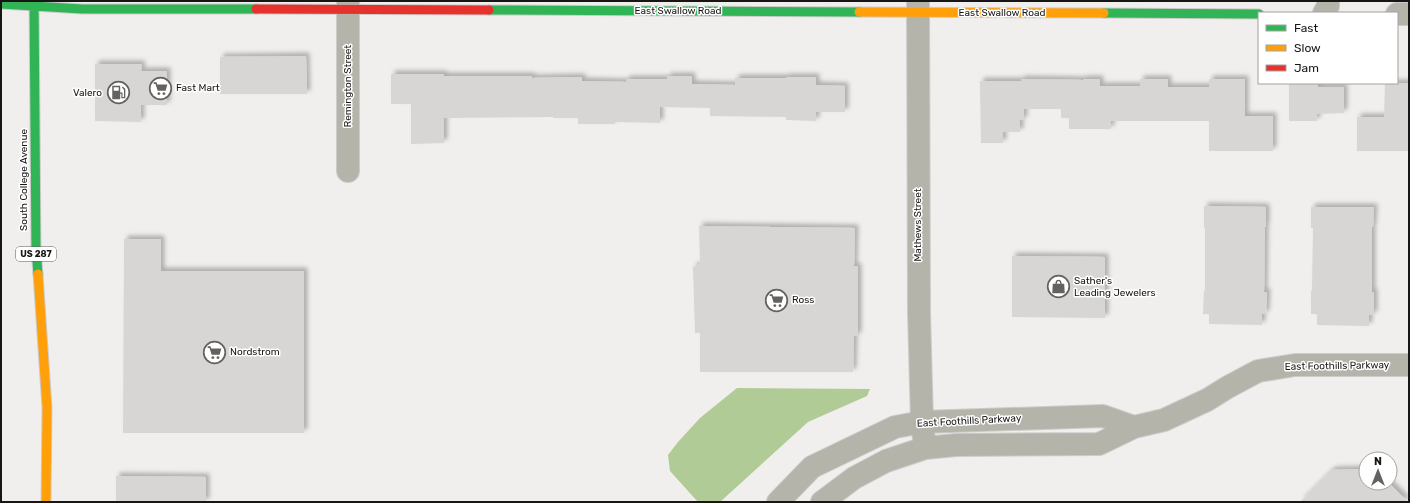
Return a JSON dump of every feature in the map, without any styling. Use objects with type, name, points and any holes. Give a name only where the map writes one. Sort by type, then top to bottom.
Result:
[{"type":"main road","name":"East Swallow Road","points":[[1,4],[34,3],[82,8],[348,5],[918,6],[1258,14]]},
{"type":"main road","name":"South College Avenue","points":[[34,3],[36,249],[47,408],[46,502]]},
{"type":"street","points":[[1325,12],[1328,6],[1328,1]]},
{"type":"street","name":"Remington Street","points":[[348,5],[348,171]]},
{"type":"street","name":"Mathews Street","points":[[918,6],[918,253],[922,422],[925,448]]},
{"type":"street","points":[[1398,14],[1409,14]]},
{"type":"street","name":"East Foothills Parkway","points":[[822,502],[854,478],[886,462],[925,448],[956,444],[1099,444],[1134,427],[1164,420],[1206,400],[1228,386],[1258,371],[1295,365],[1409,365]]},
{"type":"street","name":"East Foothills Parkway","points":[[778,502],[812,468],[896,427],[922,422],[1103,416],[1134,427]]},
{"type":"shaded area","points":[[737,388],[870,389],[867,396],[808,422],[720,502],[698,502],[670,471],[668,455],[700,418]]},
{"type":"building","points":[[306,56],[307,94],[220,94],[220,57]]},
{"type":"building","name":"Valero","points":[[95,64],[142,64],[141,71],[167,71],[167,105],[141,105],[141,122],[95,121]]},
{"type":"building","points":[[391,74],[444,74],[444,76],[532,76],[532,78],[582,77],[582,81],[626,82],[626,79],[667,79],[667,76],[692,76],[692,84],[735,85],[735,78],[816,77],[816,85],[845,86],[845,112],[816,112],[816,121],[786,120],[786,117],[710,116],[710,108],[660,107],[660,123],[615,122],[615,124],[578,124],[578,118],[553,117],[444,118],[444,143],[411,144],[411,104],[391,104]]},
{"type":"building","points":[[1021,79],[1100,79],[1100,86],[1140,86],[1140,79],[1168,79],[1168,87],[1209,87],[1209,79],[1245,79],[1245,116],[1273,116],[1273,151],[1209,151],[1209,121],[1111,121],[1111,129],[1069,129],[1069,118],[1061,118],[1061,109],[1024,109],[1024,120],[1020,120],[1020,132],[1003,132],[1003,143],[981,143],[980,81],[1021,81]]},
{"type":"building","points":[[1409,83],[1409,151],[1357,151],[1357,117],[1384,117],[1385,84]]},
{"type":"building","points":[[1289,84],[1318,84],[1318,87],[1344,87],[1344,113],[1317,114],[1317,121],[1289,121]]},
{"type":"building","points":[[1204,206],[1266,207],[1264,292],[1267,292],[1266,314],[1262,314],[1262,325],[1209,324],[1209,314],[1203,314],[1205,291]]},
{"type":"building","points":[[1311,207],[1374,207],[1372,227],[1372,292],[1374,292],[1374,315],[1369,315],[1369,326],[1317,325],[1317,314],[1311,314],[1313,228],[1311,228]]},
{"type":"building","name":"Ross","points":[[699,226],[855,228],[854,266],[858,267],[858,336],[854,336],[853,372],[700,372],[700,333],[695,333],[693,267],[700,264]]},
{"type":"building","name":"Nordstrom","points":[[124,239],[161,239],[161,271],[304,271],[304,433],[123,433]]},
{"type":"building","name":"Sather's Leading Jewelers","points":[[1012,256],[1105,257],[1105,318],[1012,317]]},
{"type":"building","points":[[1358,469],[1358,491],[1397,491],[1408,502],[1300,502],[1332,470]]},
{"type":"building","points":[[116,476],[206,477],[206,502],[116,502]]},
{"type":"traffic: fast","points":[[34,1],[36,249],[38,274]]},
{"type":"traffic: fast","points":[[1,4],[82,9],[256,9]]},
{"type":"traffic: fast","points":[[489,10],[859,12]]},
{"type":"traffic: fast","points":[[1104,13],[1258,14]]},
{"type":"traffic: slow","points":[[859,12],[1104,13]]},
{"type":"traffic: slow","points":[[38,274],[47,408],[46,502]]},
{"type":"traffic: jam","points":[[256,9],[489,10]]},
{"type":"place","name":"Fast Mart","points":[[161,88]]},
{"type":"place","name":"Valero","points":[[118,93]]},
{"type":"place","name":"Sather's Leading Jewelers","points":[[1058,287]]},
{"type":"place","name":"Ross","points":[[776,300]]},
{"type":"place","name":"Nordstrom","points":[[214,352]]}]
